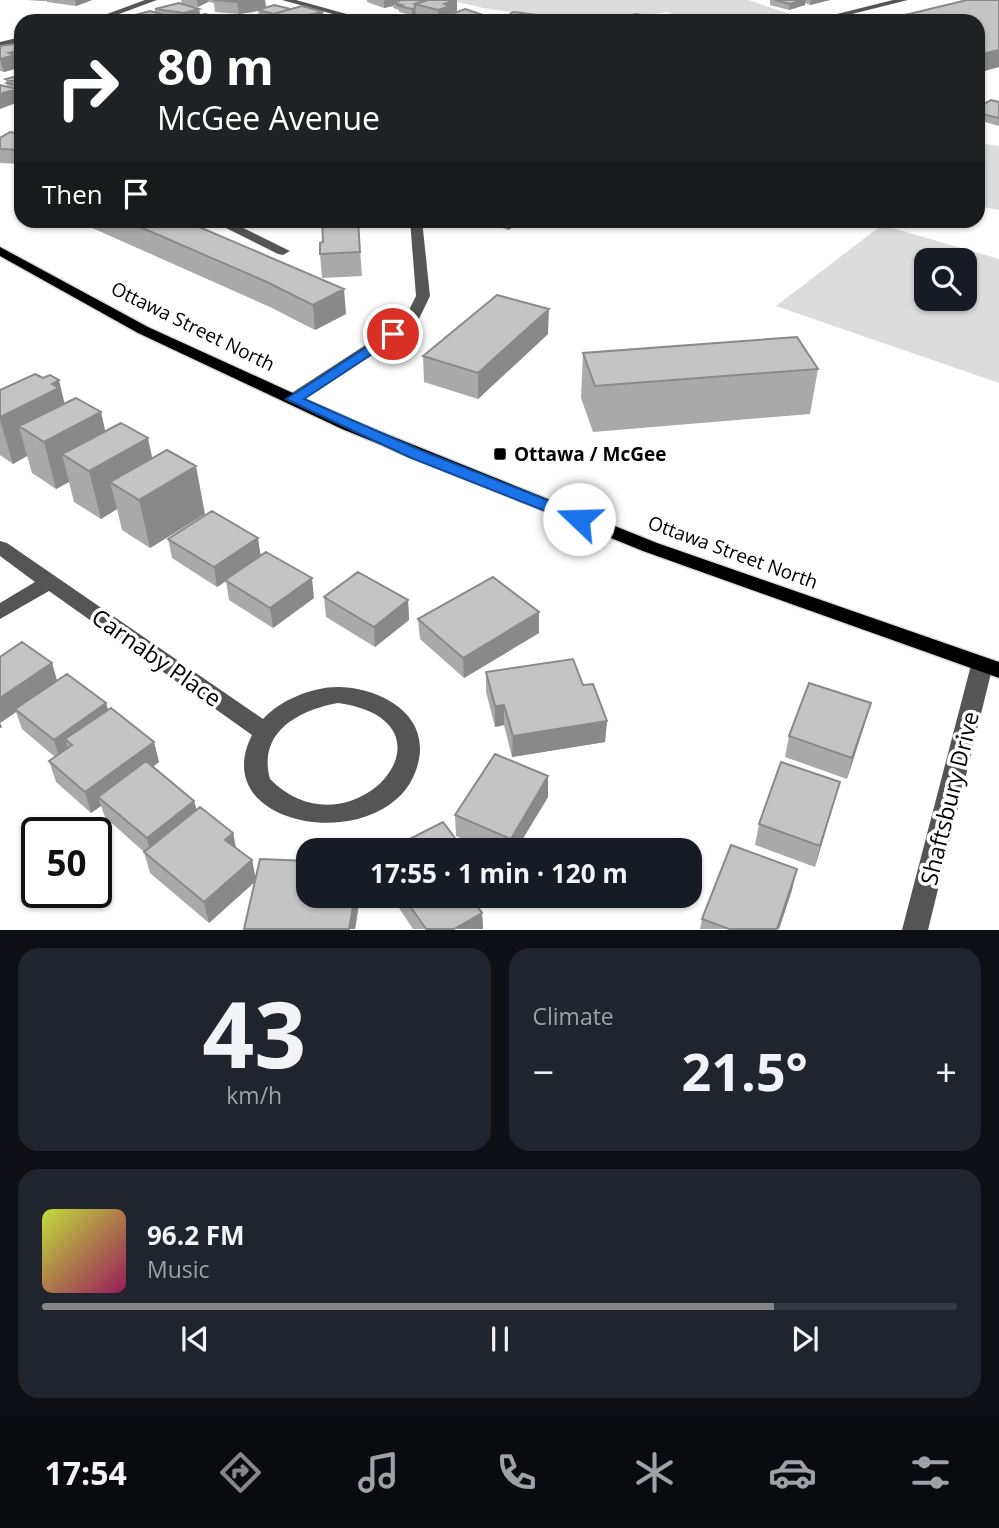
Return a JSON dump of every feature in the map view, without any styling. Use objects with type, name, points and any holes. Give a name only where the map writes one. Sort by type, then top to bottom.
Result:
[{"type":"main road","name":"Ottawa Street North","points":[[0,251],[143,330],[436,462],[650,547],[991,668]]},
{"type":"street","points":[[112,14],[153,0]]},
{"type":"street","points":[[286,0],[341,14]]},
{"type":"street","points":[[843,14],[904,0]]},
{"type":"street","points":[[233,228],[283,251]]},
{"type":"street","points":[[293,399],[410,323],[423,296],[417,228]]},
{"type":"street","name":"Carnaby Place","points":[[0,547],[265,732]]},
{"type":"street","points":[[0,612],[49,582]]},
{"type":"street","name":"Shaftsbury Drive","points":[[915,929],[991,668]]},
{"type":"street","points":[[338,695],[363,697],[392,712],[405,728],[410,742],[408,763],[397,784],[370,805],[343,814],[306,814],[282,805],[260,784],[254,764],[260,740],[265,732],[289,709],[312,699],[338,695]]},
{"type":"shaded area","points":[[449,0],[748,0],[790,14],[524,14]]},
{"type":"shaded area","points":[[985,144],[999,146],[999,210],[985,207]]},
{"type":"shaded area","points":[[878,228],[892,228],[961,248],[914,248],[914,311],[977,311],[977,253],[999,259],[999,383],[776,306]]},
{"type":"building","points":[[214,0],[254,0],[237,2]]},
{"type":"building","points":[[401,0],[424,1],[415,4],[412,9],[393,3]]},
{"type":"building","points":[[428,0],[455,0],[444,4],[450,6],[438,10],[415,4]]},
{"type":"building","points":[[775,0],[803,0],[790,4]]},
{"type":"building","points":[[967,0],[999,0],[999,50],[985,53],[985,14],[909,14]]},
{"type":"building","points":[[179,3],[199,9],[184,13],[155,9]]},
{"type":"building","points":[[274,5],[291,9],[274,14],[258,10]]},
{"type":"building","points":[[302,6],[323,12],[313,14],[273,14]]},
{"type":"building","points":[[465,9],[480,14],[452,14]]},
{"type":"building","points":[[150,11],[161,14],[139,14]]},
{"type":"building","points":[[14,44],[14,52],[9,53],[14,55],[0,59],[0,46]]},
{"type":"building","points":[[14,77],[14,84],[7,83],[13,81],[6,79]]},
{"type":"building","points":[[0,85],[14,88],[14,90],[0,94]]},
{"type":"building","points":[[991,100],[999,102],[999,118],[985,115],[985,103]]},
{"type":"building","points":[[14,133],[14,150],[0,149],[0,138]]},
{"type":"building","points":[[142,228],[202,228],[344,289],[313,305]]},
{"type":"building","points":[[322,228],[358,228],[360,252],[320,254],[320,243],[323,242]]},
{"type":"building","points":[[497,295],[549,309],[478,373],[423,356]]},
{"type":"building","points":[[797,337],[818,369],[595,386],[583,353]]},
{"type":"building","points":[[35,374],[43,378],[50,375],[59,380],[52,384],[59,388],[0,417],[0,390]]},
{"type":"building","points":[[76,398],[101,412],[44,442],[19,426]]},
{"type":"building","points":[[121,423],[148,438],[89,471],[62,454]]},
{"type":"building","points":[[167,450],[196,466],[139,500],[110,482]]},
{"type":"building","points":[[212,511],[258,538],[214,567],[168,539]]},
{"type":"building","points":[[266,552],[312,578],[270,608],[225,580]]},
{"type":"building","points":[[358,572],[408,600],[374,627],[324,597]]},
{"type":"building","points":[[493,577],[539,612],[463,658],[418,619]]},
{"type":"building","points":[[22,642],[52,663],[0,698],[0,657]]},
{"type":"building","points":[[573,659],[583,685],[593,684],[607,721],[513,736],[504,705],[495,706],[486,672]]},
{"type":"building","points":[[67,674],[106,703],[54,740],[15,709]]},
{"type":"building","points":[[809,683],[871,703],[852,758],[789,736]]},
{"type":"building","points":[[111,708],[154,742],[85,792],[49,761],[72,745],[65,739]]},
{"type":"building","points":[[495,754],[548,776],[512,838],[455,815]]},
{"type":"building","points":[[146,761],[194,801],[147,838],[98,797]]},
{"type":"building","points":[[781,762],[840,782],[820,846],[759,824]]},
{"type":"building","points":[[200,807],[233,833],[225,840],[252,860],[204,902],[144,852]]},
{"type":"building","points":[[443,822],[455,838],[412,838]]},
{"type":"building","points":[[731,845],[797,869],[777,929],[729,929],[702,919]]},
{"type":"building","points":[[260,859],[296,860],[296,908],[353,908],[349,929],[244,929]]},
{"type":"building","points":[[411,908],[478,908],[482,913],[454,929],[426,929]]},
{"type":"place","name":"Ottawa / McGee","points":[[500,454]]},
{"type":"route","points":[[393,334],[293,399],[414,453],[579,519]]}]
